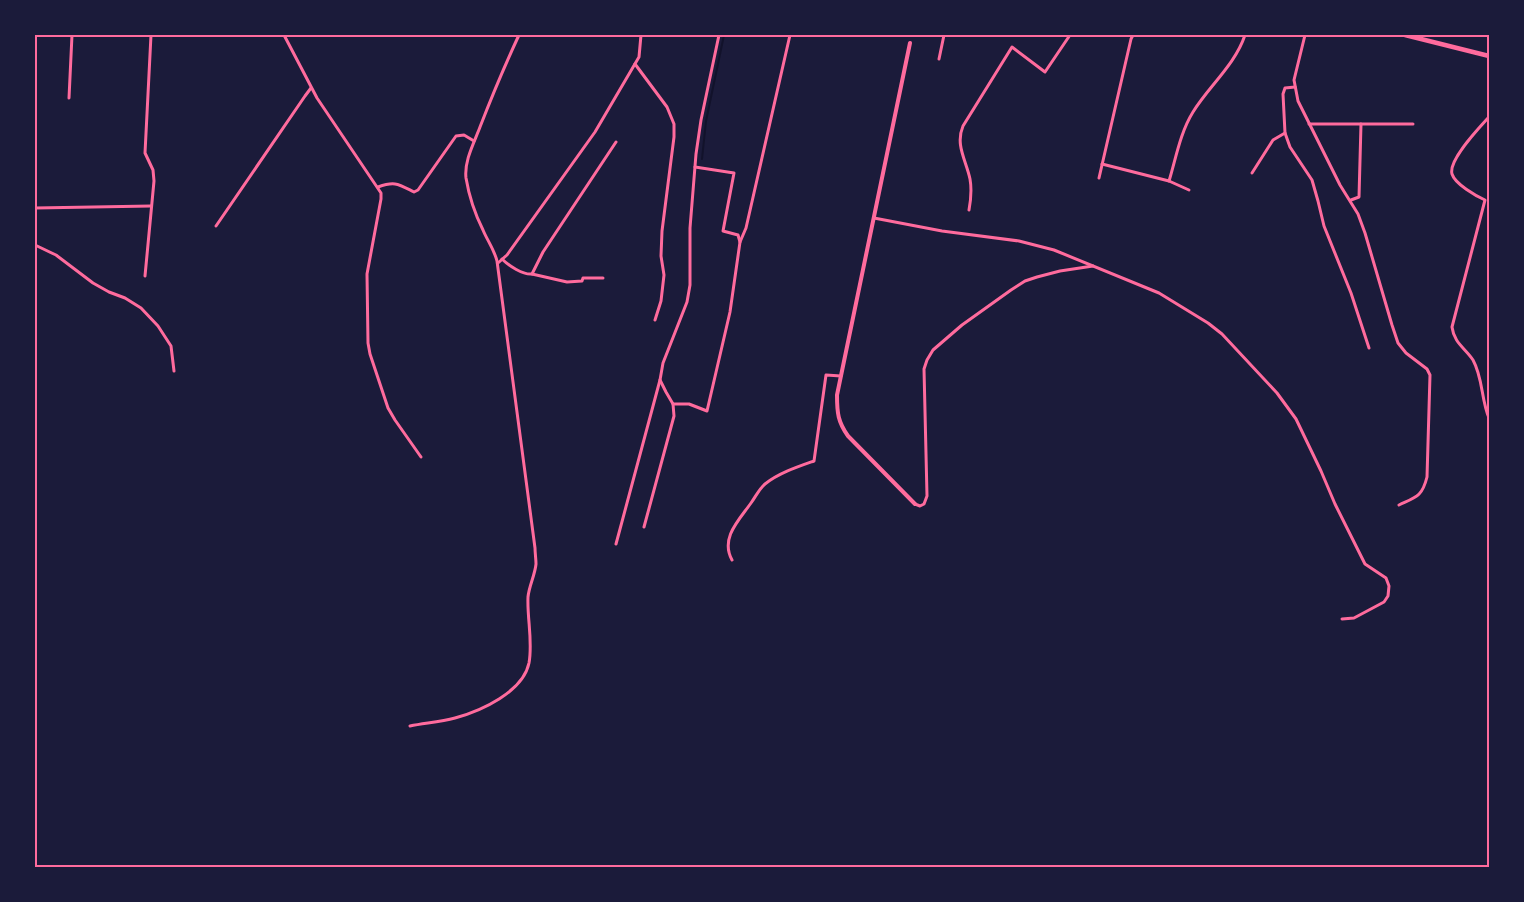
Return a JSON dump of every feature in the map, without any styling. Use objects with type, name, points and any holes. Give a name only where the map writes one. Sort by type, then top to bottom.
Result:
[{"type":"main road","points":[[1405,35],[1489,56]]},
{"type":"street","points":[[69,98],[72,35]]},
{"type":"street","points":[[145,276],[154,181],[153,170],[145,153],[152,35]]},
{"type":"street","points":[[284,35],[311,88],[347,145],[381,193],[367,274],[368,343],[388,408],[394,420],[421,457]]},
{"type":"street","points":[[410,726],[466,715],[492,702],[516,686],[528,664],[530,650],[528,599],[536,564],[535,548],[497,264],[492,247],[476,212],[466,180],[467,164],[474,142],[495,87],[519,35]]},
{"type":"street","points":[[497,264],[507,255],[595,132],[635,64],[641,51],[641,35]]},
{"type":"street","points":[[616,544],[663,363],[686,302],[690,285],[690,228],[695,167],[702,120],[719,35]]},
{"type":"street","points":[[673,404],[689,404],[706,411],[730,312],[740,242],[746,228],[790,35]]},
{"type":"street","points":[[939,59],[944,35]]},
{"type":"street","points":[[969,210],[972,196],[970,179],[960,145],[960,133],[963,126],[1012,47],[1045,72],[1070,35]]},
{"type":"street","points":[[1099,178],[1133,35]]},
{"type":"street","points":[[1169,181],[1185,127],[1206,93],[1234,58],[1245,35]]},
{"type":"street","points":[[1305,35],[1294,80],[1298,101],[1340,185],[1358,214],[1398,343],[1406,353],[1427,369],[1430,375],[1427,478],[1424,489],[1419,495],[1399,505]]},
{"type":"street","points":[[910,43],[837,401],[838,417],[841,426],[848,436],[915,504],[920,506],[924,504],[927,496],[924,369],[933,350],[962,324],[1025,281],[1060,271],[1093,266]]},
{"type":"street","points":[[635,64],[667,107],[674,124],[662,231],[661,256],[664,275],[661,301],[655,320]]},
{"type":"street","points":[[1295,87],[1285,88],[1282,94],[1285,133],[1290,147],[1312,180],[1324,226],[1352,293],[1369,348]]},
{"type":"street","points":[[216,226],[311,88]]},
{"type":"street","points":[[1489,117],[1478,127],[1456,157],[1452,171],[1452,176],[1470,193],[1485,200],[1452,327],[1453,336],[1473,361],[1482,384],[1484,406],[1489,418]]},
{"type":"street","points":[[1309,124],[1414,124]]},
{"type":"street","points":[[1351,200],[1359,197],[1361,124]]},
{"type":"street","points":[[1252,173],[1273,140],[1285,133]]},
{"type":"street","points":[[378,187],[390,183],[400,185],[414,192],[418,190],[456,136],[464,135],[474,142]]},
{"type":"street","points":[[532,274],[543,252],[616,142]]},
{"type":"street","points":[[1102,164],[1169,181],[1189,190]]},
{"type":"street","points":[[695,167],[734,174],[723,231],[738,235],[740,242]]},
{"type":"street","points":[[35,208],[151,206]]},
{"type":"street","points":[[874,218],[942,231],[1028,243],[1073,257],[1159,293],[1208,323],[1222,334],[1286,405],[1304,433],[1335,504],[1365,564],[1386,578],[1389,586],[1388,596],[1384,602],[1354,618],[1342,619]]},
{"type":"street","points":[[35,245],[56,255],[93,283],[141,308],[158,326],[171,346],[174,371]]},
{"type":"street","points":[[502,259],[507,264],[527,274],[567,282],[582,281],[583,278],[603,278]]},
{"type":"street","points":[[732,560],[727,549],[731,531],[759,490],[775,477],[796,467],[814,462],[826,375],[841,376]]},
{"type":"street","points":[[644,528],[674,416],[673,404],[660,380]]},
{"type":"waterway","points":[[702,159],[706,121],[724,35]]}]
